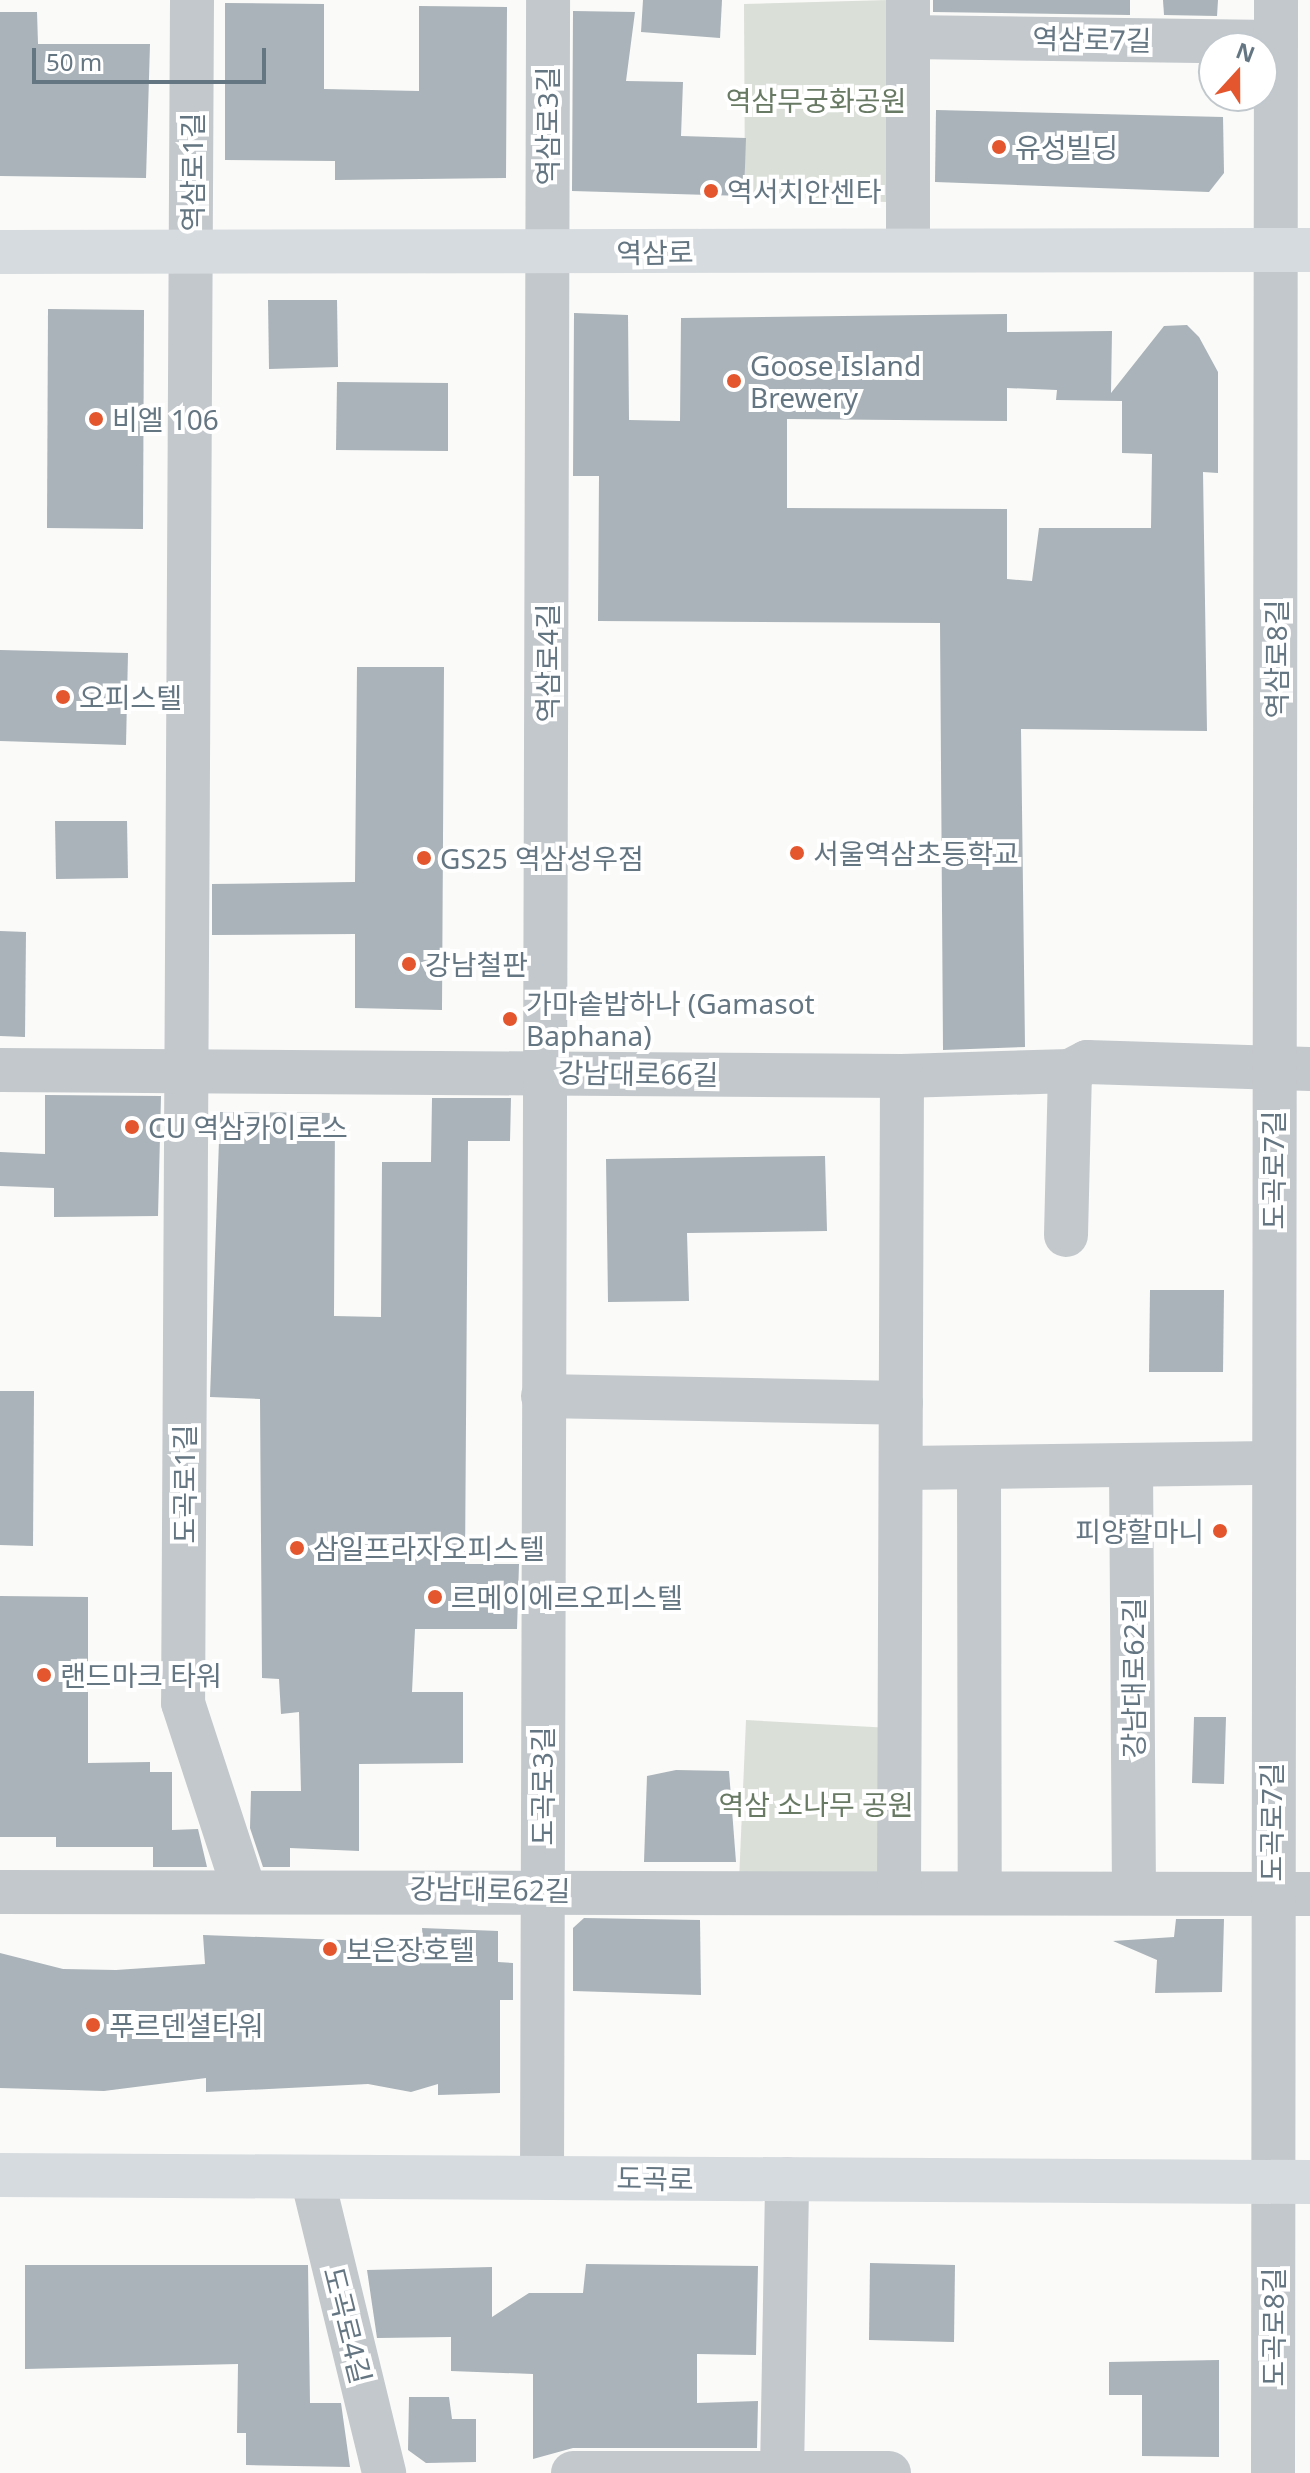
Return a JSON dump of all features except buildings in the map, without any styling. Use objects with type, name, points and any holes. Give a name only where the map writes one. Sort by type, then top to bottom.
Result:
[{"type":"main road","name":"역삼로","points":[[0,252],[192,249],[546,253],[1291,250]]},
{"type":"main road","name":"도곡로","points":[[0,2175],[1291,2182]]},
{"type":"street","name":"역삼로1길","points":[[186,1071],[192,0]]},
{"type":"street","name":"역삼로3길","points":[[546,253],[548,0]]},
{"type":"street","name":"역삼로7길","points":[[908,18],[1285,13],[1291,250]]},
{"type":"street","points":[[908,18],[908,250]]},
{"type":"street","name":"역삼로8길","points":[[1291,250],[1294,542],[1292,1069]]},
{"type":"street","name":"역삼로4길","points":[[546,253],[548,1072]]},
{"type":"street","name":"강남대로66길","points":[[0,1070],[902,1076],[1070,1071],[1087,1062],[1292,1069]]},
{"type":"street","name":"도곡로7길","points":[[1291,2182],[1290,1894],[1271,1463],[1292,1069]]},
{"type":"street","name":"도곡로1길","points":[[186,1071],[183,1703],[243,1887]]},
{"type":"street","points":[[1066,1235],[1070,1071]]},
{"type":"street","name":"도곡로3길","points":[[542,2177],[543,1396],[548,1072]]},
{"type":"street","points":[[899,1893],[904,1468],[901,1403],[902,1076]]},
{"type":"street","points":[[543,1396],[901,1403]]},
{"type":"street","points":[[904,1468],[1271,1463]]},
{"type":"street","name":"강남대로62길","points":[[1131,1465],[1134,1891]]},
{"type":"street","points":[[979,1467],[980,1892]]},
{"type":"street","name":"강남대로62길","points":[[0,1892],[243,1887],[1290,1894]]},
{"type":"street","name":"도곡로4길","points":[[312,2177],[384,2473]]},
{"type":"street","points":[[782,2472],[787,2179]]},
{"type":"street","name":"도곡로8길","points":[[1273,2473],[1291,2182]]},
{"type":"street","points":[[573,2473],[889,2473]]},
{"type":"green space","name":"역삼무궁화공원","points":[[888,0],[886,202],[745,196],[744,4]]},
{"type":"green space","name":"역삼 소나무 공원","points":[[746,1720],[891,1728],[890,1884],[739,1881]]},
{"type":"place","name":"유성빌딩","points":[[999,147]]},
{"type":"place","name":"역서치안센타","points":[[711,191]]},
{"type":"place","name":"Goose Island Brewery","points":[[734,381]]},
{"type":"place","name":"비엘 106","points":[[96,419]]},
{"type":"place","name":"오피스텔","points":[[63,697]]},
{"type":"place","name":"서울역삼초등학교","points":[[797,853]]},
{"type":"place","name":"GS25 역삼성우점","points":[[424,858]]},
{"type":"place","name":"강남철판","points":[[409,964]]},
{"type":"place","name":"가마솥밥하나 (Gamasot Baphana)","points":[[510,1019]]},
{"type":"place","name":"CU 역삼카이로스","points":[[132,1127]]},
{"type":"place","name":"피양할마니","points":[[1220,1531]]},
{"type":"place","name":"삼일프라자오피스텔","points":[[297,1548]]},
{"type":"place","name":"르메이에르오피스텔","points":[[435,1597]]},
{"type":"place","name":"랜드마크 타워","points":[[44,1675]]},
{"type":"place","name":"보은장호텔","points":[[330,1949]]},
{"type":"place","name":"푸르덴셜타워","points":[[93,2025]]}]
